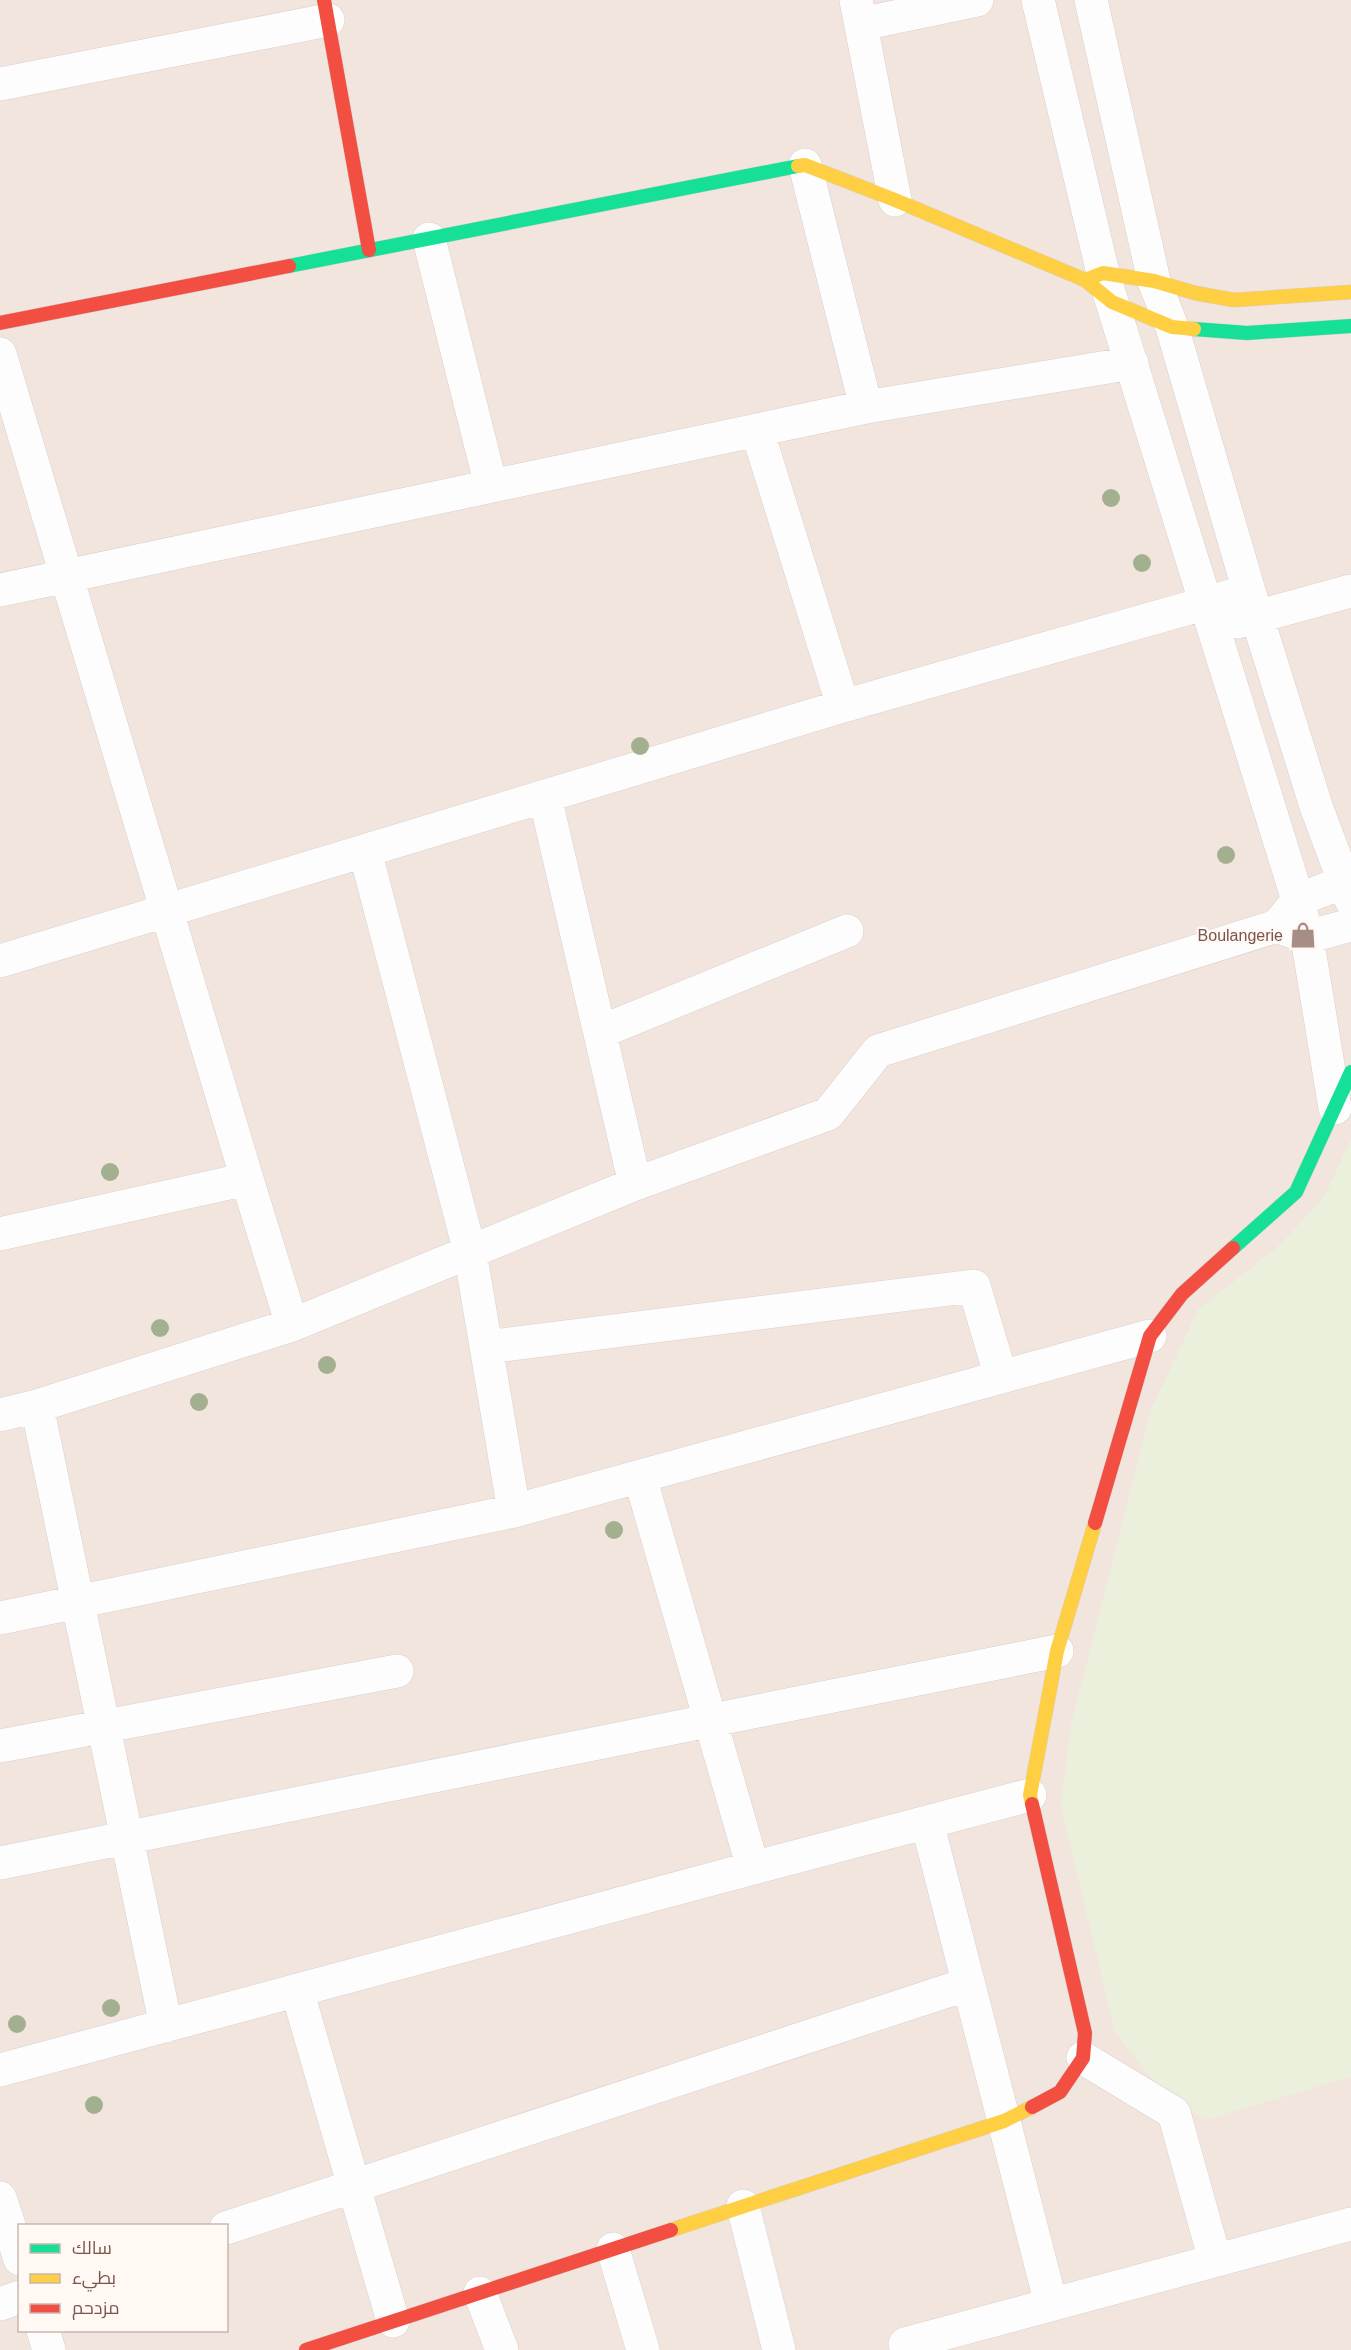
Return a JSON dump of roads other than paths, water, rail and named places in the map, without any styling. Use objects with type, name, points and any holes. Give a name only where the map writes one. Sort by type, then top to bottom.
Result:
[{"type":"street","points":[[895,200],[859,12],[977,0]]},
{"type":"street","points":[[1038,0],[1100,285],[1132,363],[1298,900],[1307,937],[1335,1108]]},
{"type":"street","points":[[0,1415],[37,1406],[292,1325],[635,1184],[828,1114],[878,1051],[1277,926],[1298,900],[1349,887],[1316,806],[1253,604],[1172,327],[1154,281],[1091,0]]},
{"type":"street","points":[[0,84],[326,10],[369,250]]},
{"type":"street","points":[[0,323],[805,165],[1100,285],[1172,327],[1247,333],[1351,326]]},
{"type":"street","points":[[805,165],[866,407]]},
{"type":"street","points":[[429,239],[491,486]]},
{"type":"street","points":[[1100,285],[1154,281],[1195,293],[1234,300],[1351,292]]},
{"type":"street","points":[[0,354],[292,1325]]},
{"type":"street","points":[[0,590],[866,407],[1132,363]]},
{"type":"street","points":[[757,430],[843,706]]},
{"type":"street","points":[[0,962],[843,706],[1253,604],[1351,591]]},
{"type":"street","points":[[546,797],[635,1184]]},
{"type":"street","points":[[365,851],[470,1252],[514,1511]]},
{"type":"street","points":[[1277,926],[1307,937],[1351,925]]},
{"type":"street","points":[[600,1032],[847,931]]},
{"type":"street","points":[[306,2350],[378,2334],[480,2293],[1004,2121],[1060,2092],[1083,2058],[1085,2033],[1030,1795],[1057,1652],[1150,1336],[1182,1294],[1296,1192],[1351,1072]]},
{"type":"street","points":[[0,1234],[247,1179]]},
{"type":"street","points":[[486,1347],[975,1286],[1001,1377]]},
{"type":"street","points":[[0,1618],[514,1511],[1150,1336]]},
{"type":"street","points":[[37,1406],[166,2026]]},
{"type":"street","points":[[640,1477],[753,1868]]},
{"type":"street","points":[[0,1863],[1057,1652]]},
{"type":"street","points":[[0,1746],[397,1671]]},
{"type":"street","points":[[0,2070],[1030,1795]]},
{"type":"street","points":[[927,1822],[1051,2304]]},
{"type":"street","points":[[228,2227],[968,1984]]},
{"type":"street","points":[[297,1990],[354,2186],[378,2334]]},
{"type":"street","points":[[1083,2058],[1174,2113],[1215,2260]]},
{"type":"street","points":[[0,2198],[18,2253]]},
{"type":"street","points":[[743,2206],[779,2350]]},
{"type":"street","points":[[905,2344],[1351,2224]]},
{"type":"street","points":[[612,2249],[643,2350]]},
{"type":"street","points":[[480,2293],[502,2350]]},
{"type":"street","points":[[0,2304],[18,2298]]},
{"type":"street","points":[[43,2332],[49,2350]]},
{"type":"place","name":"Boulangerie","points":[[1303,935]]}]
